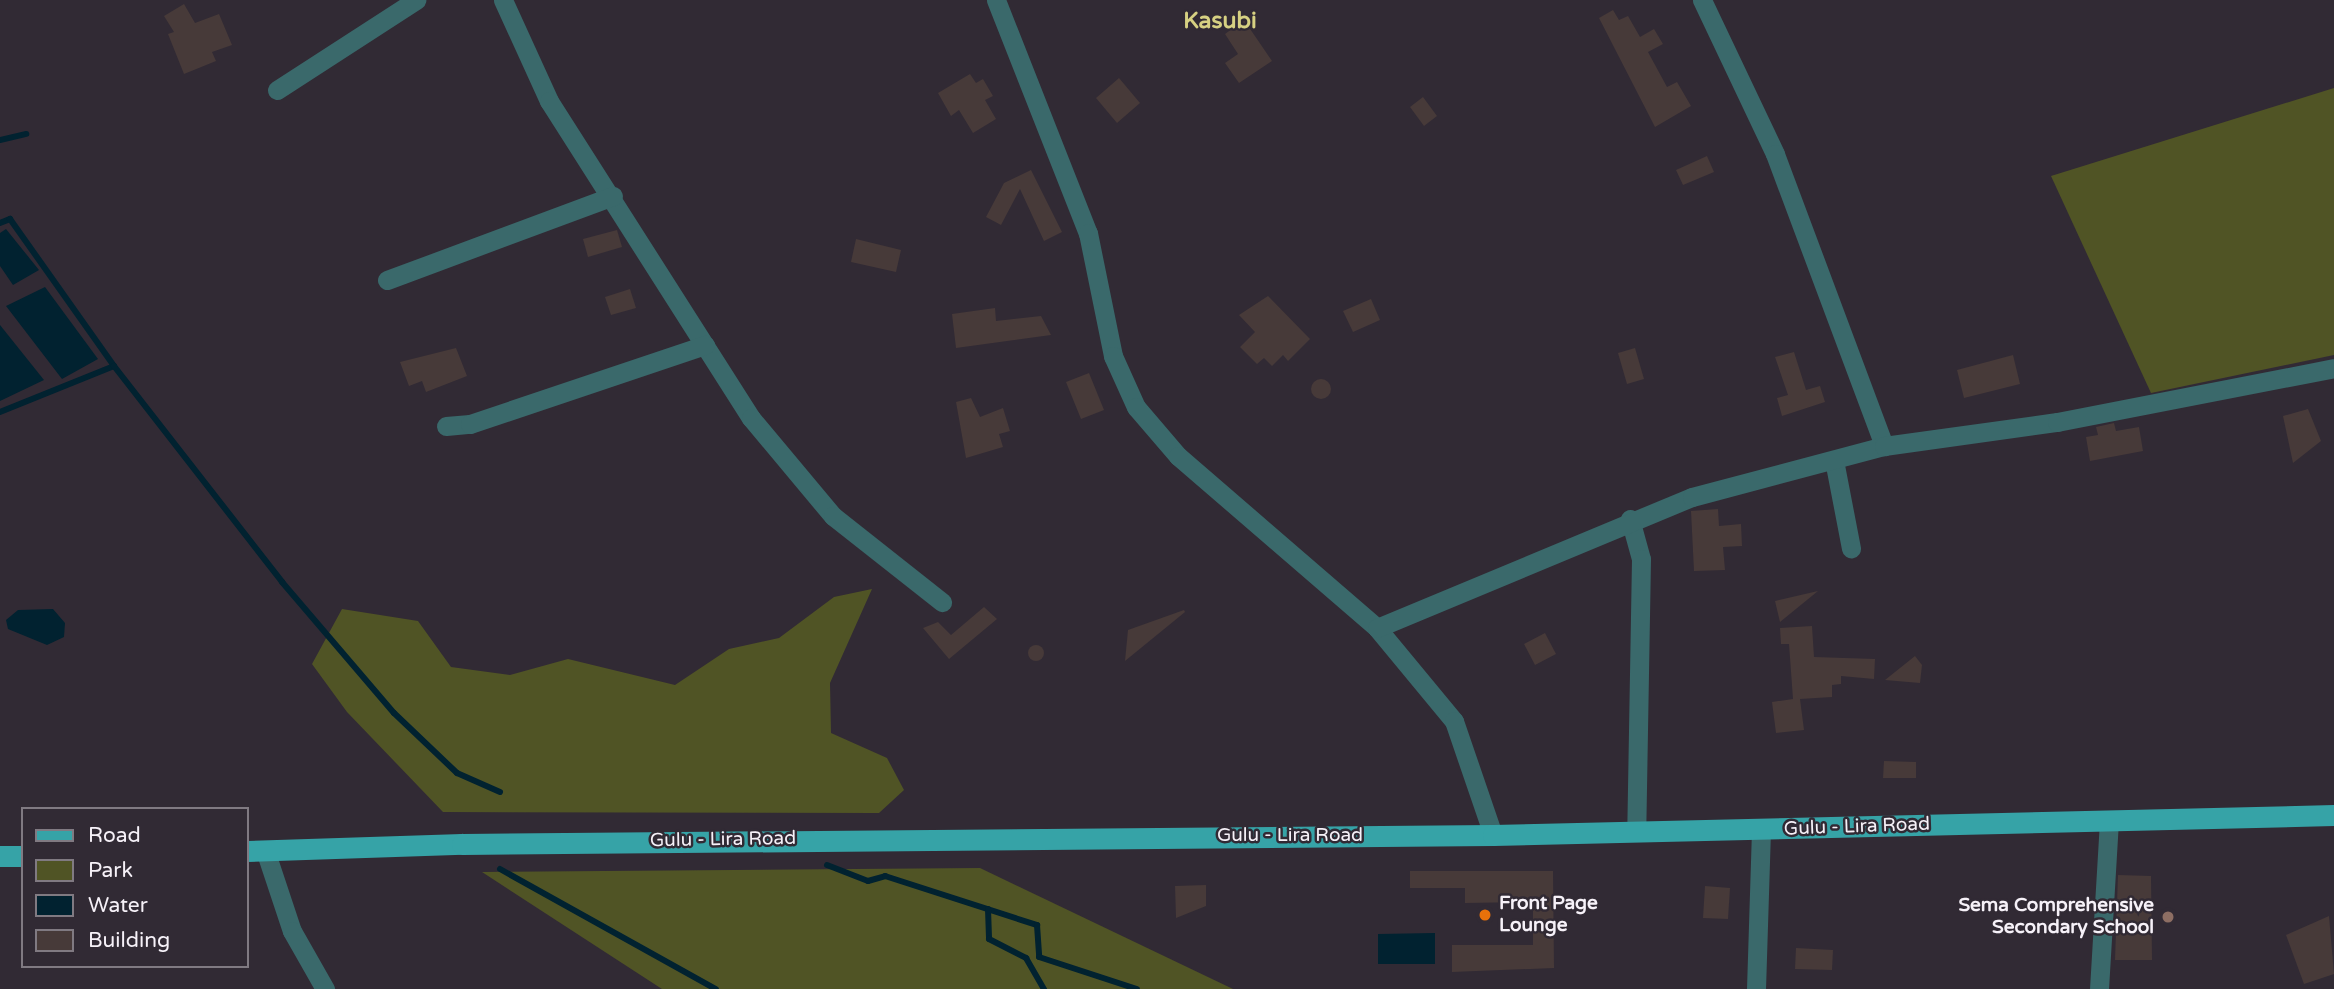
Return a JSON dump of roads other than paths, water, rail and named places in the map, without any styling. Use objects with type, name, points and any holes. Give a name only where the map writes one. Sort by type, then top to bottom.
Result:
[{"type":"main road","name":"Gulu - Lira Road","points":[[256,850],[1493,835],[2334,815]]},
{"type":"main road","points":[[0,856],[21,856]]},
{"type":"street","points":[[277,90],[416,0]]},
{"type":"street","points":[[503,0],[550,101],[613,196],[705,345],[785,464],[833,516],[942,602]]},
{"type":"street","points":[[996,0],[1088,233],[1113,356],[1136,407],[1178,456],[1377,628],[1454,721],[1493,835]]},
{"type":"street","points":[[1702,0],[1775,154],[1884,446]]},
{"type":"street","points":[[387,280],[613,196]]},
{"type":"street","points":[[446,426],[470,424],[705,345]]},
{"type":"street","points":[[1377,628],[1630,519],[1884,446],[2057,422],[2334,368]]},
{"type":"street","points":[[1834,460],[1852,548]]},
{"type":"street","points":[[1630,519],[1640,559],[1636,832]]},
{"type":"street","points":[[2099,989],[2109,820]]},
{"type":"street","points":[[1756,989],[1761,830]]},
{"type":"street","points":[[256,850],[292,931],[325,989]]},
{"type":"water","points":[[6,229],[39,270],[13,285],[0,266],[0,233]]},
{"type":"water","points":[[45,287],[98,359],[62,379],[6,306]]},
{"type":"water","points":[[0,325],[44,380],[0,401]]},
{"type":"water","points":[[53,609],[65,623],[64,637],[47,645],[8,629],[6,620],[18,610]]},
{"type":"water","points":[[1435,933],[1435,964],[1378,964],[1378,934]]},
{"type":"waterway","points":[[0,140],[26,134]]},
{"type":"waterway","points":[[0,223],[10,219],[114,366]]},
{"type":"waterway","points":[[0,412],[114,366],[282,582],[394,713],[457,773],[500,792]]},
{"type":"waterway","points":[[827,865],[868,881],[885,876],[1037,925],[1039,957],[1137,989]]},
{"type":"waterway","points":[[500,869],[716,989]]},
{"type":"waterway","points":[[988,909],[989,939],[1026,958],[1044,989]]},
{"type":"place","name":"Front Page Lounge","points":[[1485,915]]},
{"type":"place","name":"Sema Comprehensive Secondary School","points":[[2168,917]]},
{"type":"district","name":"Kasubi","points":[[1220,21]]}]
